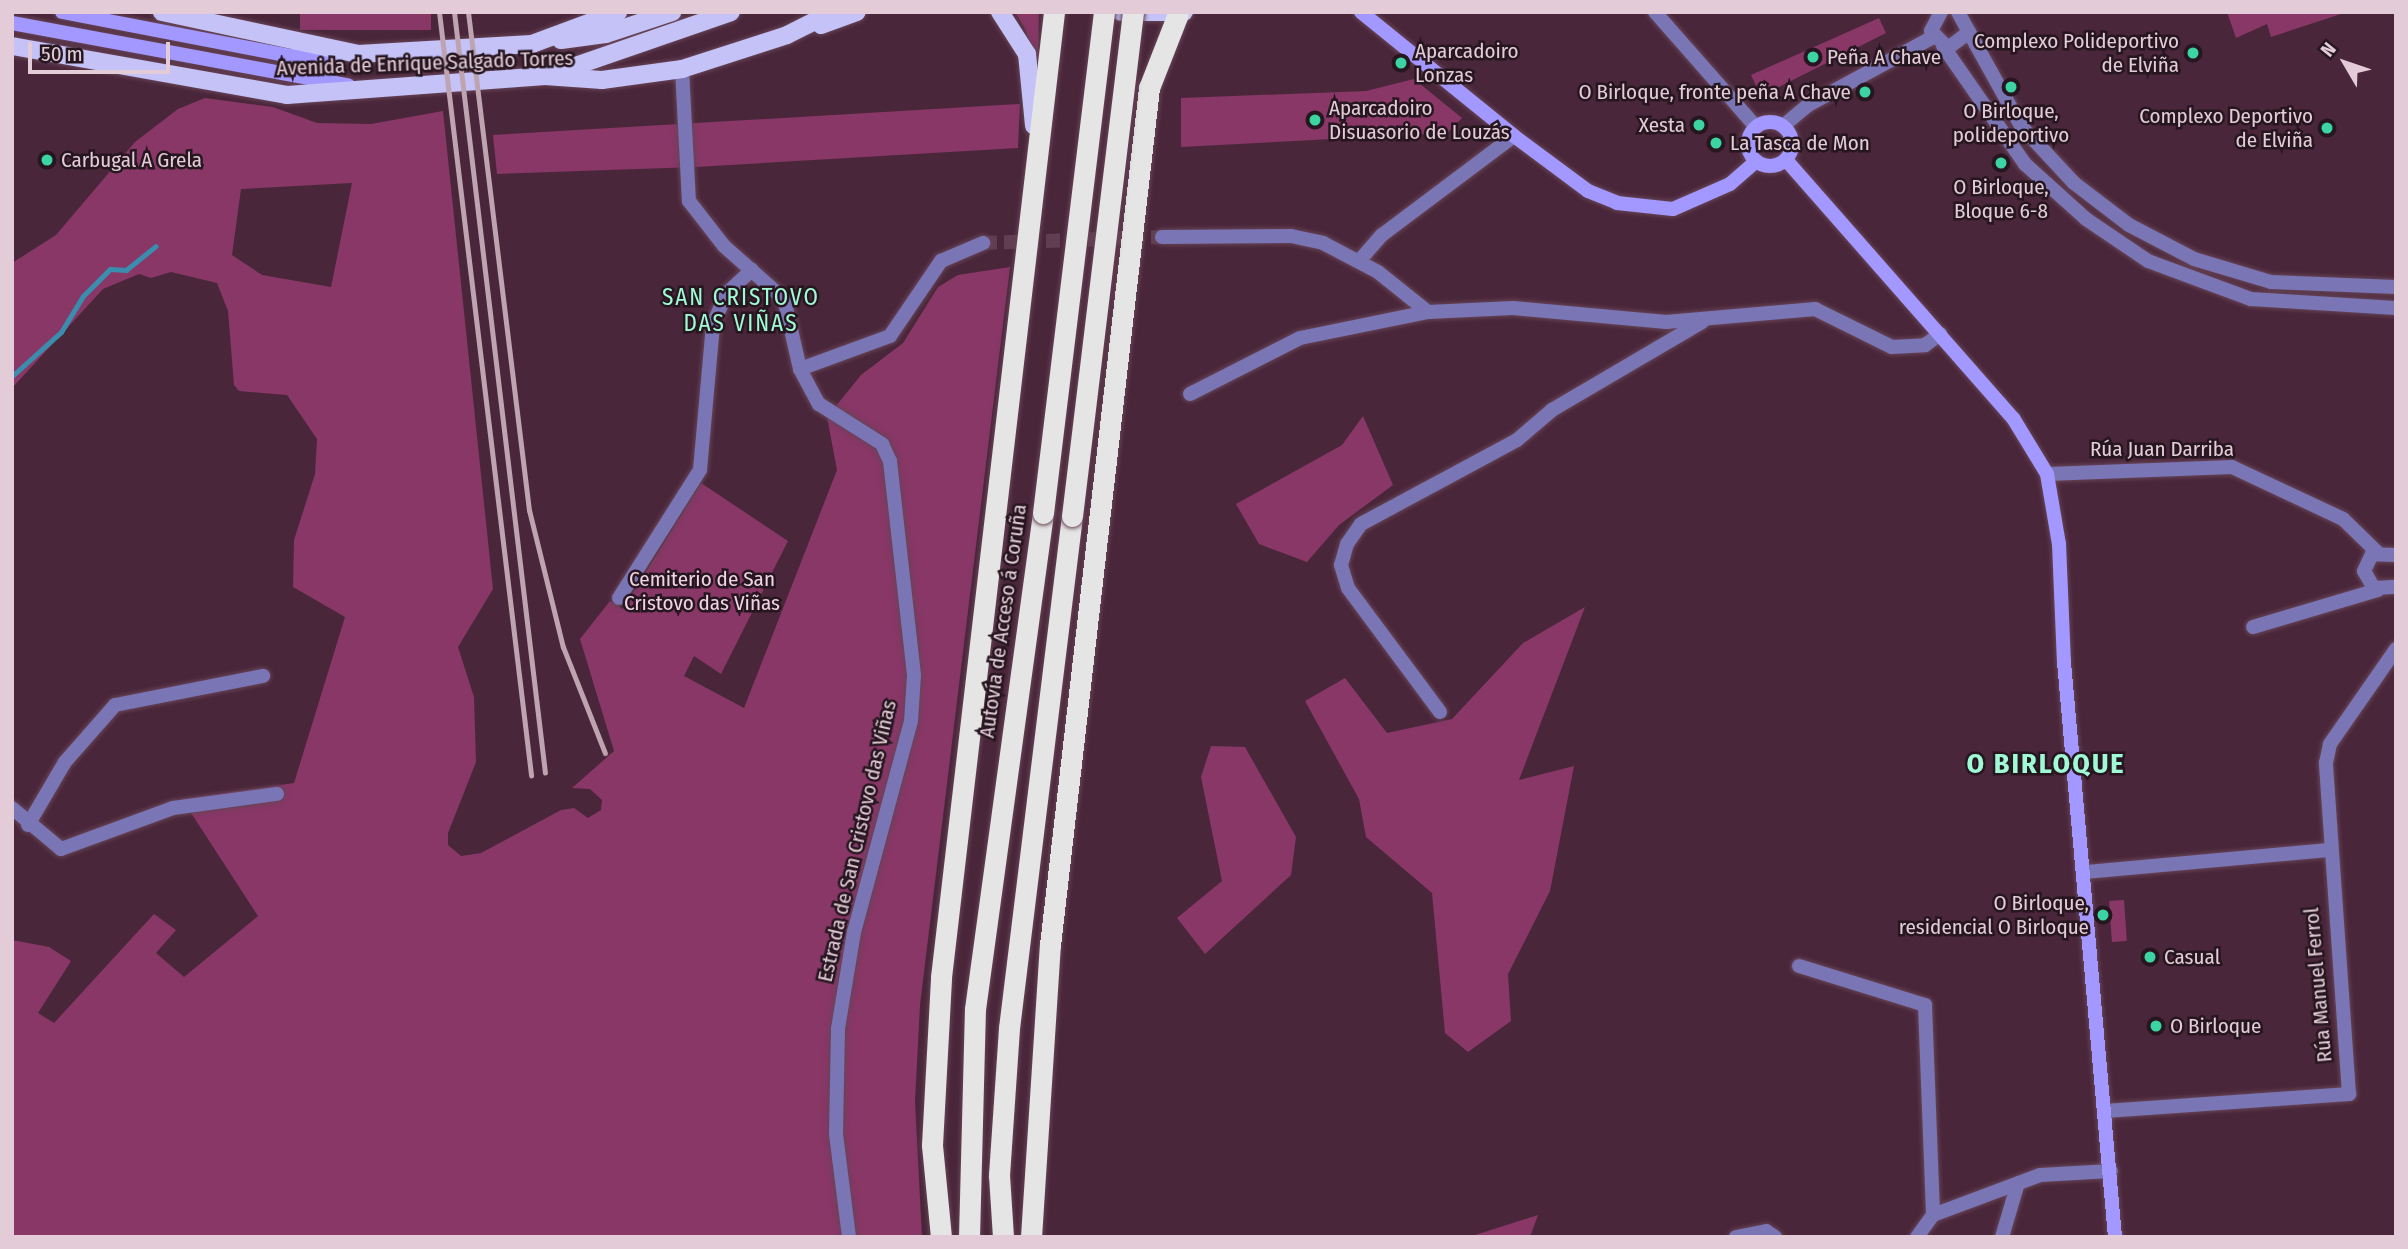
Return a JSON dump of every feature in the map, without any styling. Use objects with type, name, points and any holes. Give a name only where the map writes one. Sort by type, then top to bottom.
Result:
[{"type":"highway","points":[[941,1237],[932,1145],[941,976],[1035,199],[1054,12]]},
{"type":"highway","name":"Autovía de Acceso á Coruña","points":[[969,1237],[975,1009],[1043,513],[1104,12]]},
{"type":"highway","points":[[1003,1237],[999,1175],[1010,1015],[1133,12]]},
{"type":"highway","points":[[1031,1237],[1050,945],[1149,88],[1181,13]]},
{"type":"main road","name":"Avenida de Enrique Salgado Torres","points":[[162,12],[358,54],[531,44],[578,19],[618,12]]},
{"type":"main road","points":[[531,44],[606,34],[673,12]]},
{"type":"main road","points":[[545,76],[730,12]]},
{"type":"main road","name":"Avenida de Enrique Salgado Torres","points":[[12,46],[287,94],[545,76],[602,80],[682,69],[788,35],[833,12]]},
{"type":"main road","points":[[788,35],[857,12]]},
{"type":"main road","points":[[1000,12],[1027,54],[1032,78],[1035,199]]},
{"type":"main road","points":[[1121,12],[1181,13]]},
{"type":"street","points":[[62,12],[290,56],[358,54]]},
{"type":"street","points":[[1348,12],[1373,25]]},
{"type":"street","points":[[1361,12],[1373,25],[1588,191],[1647,210],[1699,200],[1756,161]]},
{"type":"street","points":[[1655,12],[1756,127]]},
{"type":"street","points":[[1958,12],[2021,125],[2074,183],[2129,225],[2194,259],[2271,282],[2396,287]]},
{"type":"street","points":[[1936,15],[1938,42],[2025,164],[2086,219],[2148,261],[2251,299],[2396,308]]},
{"type":"street","points":[[12,23],[212,65],[378,88]]},
{"type":"street","points":[[1756,127],[1783,126],[1808,105],[1938,42],[1959,46],[1969,32]]},
{"type":"street","name":"Estrada de San Cristovo das Viñas","points":[[682,69],[689,201],[752,270],[784,299],[800,369],[819,404],[882,444],[890,461],[914,675],[911,721],[854,932],[838,1029],[836,1134],[849,1237]]},
{"type":"street","points":[[1756,127],[1748,144],[1756,161],[1774,166],[1786,160],[1793,142],[1783,126]]},
{"type":"street","points":[[1360,260],[1382,235],[1514,136]]},
{"type":"street","points":[[1786,160],[2031,441],[2047,474],[2059,544],[2064,662],[2085,872],[2115,1237]]},
{"type":"street","points":[[1162,237],[1291,236],[1360,260],[1428,312]]},
{"type":"street","points":[[800,369],[890,336],[941,261],[983,243]]},
{"type":"street","points":[[619,598],[700,470],[713,324],[727,293],[752,270]]},
{"type":"street","points":[[1190,394],[1300,338],[1428,312],[1513,308],[1632,322],[1706,320],[1815,309],[1892,347],[1925,345],[1940,334]]},
{"type":"street","points":[[1440,712],[1348,588],[1342,565],[1347,544],[1370,519],[1505,447],[1552,410],[1706,320]]},
{"type":"street","name":"Rúa Juan Darriba","points":[[2047,474],[2232,467],[2343,519],[2377,552]]},
{"type":"street","points":[[2378,590],[2364,571],[2377,552],[2396,555]]},
{"type":"street","points":[[2253,627],[2396,587]]},
{"type":"street","name":"Rúa Manuel Ferrol","points":[[2105,1111],[2349,1094],[2327,850],[2330,744],[2396,649]]},
{"type":"street","points":[[28,825],[65,762],[115,705],[263,676]]},
{"type":"street","points":[[12,808],[28,825],[61,849],[173,808],[277,794]]},
{"type":"street","points":[[2085,872],[2327,850]]},
{"type":"street","points":[[1799,966],[1925,1005],[1933,1215]]},
{"type":"street","points":[[1917,1237],[1933,1215],[2040,1175],[2111,1171]]},
{"type":"street","points":[[2001,1237],[2018,1183]]},
{"type":"street","points":[[1736,1237],[1766,1231],[1775,1237]]},
{"type":"green space","points":[[300,12],[431,12],[431,30],[300,30]]},
{"type":"green space","points":[[1015,12],[1039,12],[1038,66],[1025,29]]},
{"type":"green space","points":[[2227,12],[2347,12],[2271,37],[2267,24],[2236,38]]},
{"type":"green space","name":"Peña A Chave","points":[[1879,18],[1886,33],[1761,96],[1751,75]]},
{"type":"green space","points":[[1414,79],[1462,118],[1447,133],[1181,147],[1181,98],[1366,91]]},
{"type":"green space","name":"Cemiterio de San Cristovo das Viñas","points":[[205,98],[273,107],[317,123],[371,124],[443,111],[493,589],[458,647],[474,697],[476,762],[448,833],[448,845],[461,856],[481,853],[561,810],[574,808],[588,818],[601,810],[602,800],[590,789],[572,788],[614,751],[580,639],[610,601],[623,609],[701,483],[788,541],[721,674],[694,656],[684,676],[744,708],[837,470],[827,417],[861,375],[903,343],[938,287],[958,275],[1010,267],[920,1005],[915,1101],[922,1237],[12,1237],[12,940],[49,947],[71,961],[38,1013],[54,1023],[154,914],[176,930],[156,953],[184,977],[258,916],[182,799],[294,783],[345,617],[293,587],[294,540],[315,474],[317,439],[287,395],[239,391],[234,385],[228,311],[217,283],[171,272],[151,278],[139,274],[103,289],[12,388],[12,263],[56,235],[135,142],[178,109]],"holes":[[[352,183],[331,287],[262,275],[232,255],[241,189]]]},
{"type":"green space","points":[[1020,104],[1018,148],[696,167],[497,174],[493,135]]},
{"type":"green space","points":[[1363,416],[1393,485],[1339,525],[1307,562],[1259,544],[1236,504],[1342,445]]},
{"type":"green space","points":[[1585,607],[1519,780],[1574,766],[1550,891],[1508,974],[1511,1021],[1468,1052],[1445,1033],[1432,893],[1366,837],[1359,799],[1305,701],[1345,678],[1387,733],[1452,719],[1523,643]]},
{"type":"green space","points":[[1211,746],[1245,747],[1296,837],[1291,875],[1205,954],[1177,918],[1222,881],[1201,777]]},
{"type":"green space","points":[[2124,900],[2127,941],[2112,942],[2109,901]]},
{"type":"green space","points":[[1538,1215],[1530,1237],[1469,1237]]},
{"type":"waterway","points":[[12,376],[61,332],[83,296],[110,269],[126,270],[156,246]]},
{"type":"tunnel","points":[[983,243],[1162,237]]},
{"type":"railway","points":[[439,12],[531,775]]},
{"type":"railway","points":[[454,12],[545,773]]},
{"type":"railway","points":[[468,12],[529,510],[563,647],[605,753]]},
{"type":"place","name":"Complexo Polideportivo de Elviña","points":[[2193,53]]},
{"type":"place","name":"Peña A Chave","points":[[1813,57]]},
{"type":"place","name":"Aparcadoiro Lonzas","points":[[1401,63]]},
{"type":"place","name":"O Birloque, polideportivo","points":[[2011,87]]},
{"type":"place","name":"O Birloque, fronte peña A Chave","points":[[1865,92]]},
{"type":"place","name":"Aparcadoiro Disuasorio de Louzás","points":[[1315,120]]},
{"type":"place","name":"Xesta","points":[[1699,125]]},
{"type":"place","name":"Complexo Deportivo de Elviña","points":[[2327,128]]},
{"type":"place","name":"La Tasca de Mon","points":[[1716,143]]},
{"type":"place","name":"Carbugal A Grela","points":[[47,160]]},
{"type":"place","name":"O Birloque, Bloque 6-8","points":[[2001,163]]},
{"type":"place","name":"O Birloque, residencial O Birloque","points":[[2103,915]]},
{"type":"place","name":"Casual","points":[[2150,957]]},
{"type":"place","name":"O Birloque","points":[[2156,1026]]},
{"type":"district","name":"SAN CRISTOVO DAS VIÑAS","points":[[741,310]]},
{"type":"district","name":"O BIRLOQUE","points":[[2046,764]]}]
